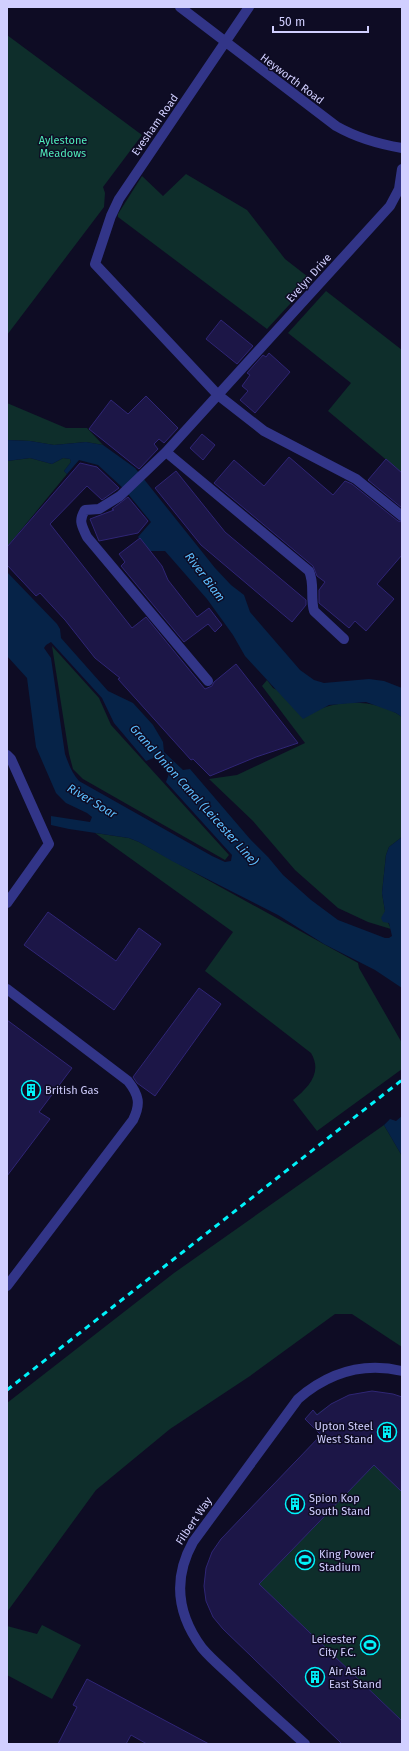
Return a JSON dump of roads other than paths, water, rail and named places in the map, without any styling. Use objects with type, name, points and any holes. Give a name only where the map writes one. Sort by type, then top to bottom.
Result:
[{"type":"street","name":"Heyworth Road","points":[[180,7],[226,44],[336,126],[356,137],[380,145],[402,148]]},
{"type":"street","name":"Evesham Road","points":[[218,395],[95,264],[111,216],[119,199],[250,7]]},
{"type":"street","name":"Evelyn Drive","points":[[208,681],[87,537],[81,517],[85,510],[99,508],[120,496],[166,452],[390,206],[399,189],[402,169]]},
{"type":"street","points":[[218,395],[264,430],[356,479],[402,516]]},
{"type":"street","points":[[166,452],[309,571],[312,578],[312,604],[314,611],[344,639]]},
{"type":"street","points":[[7,755],[11,759],[50,844],[7,903]]},
{"type":"street","points":[[7,989],[128,1081],[135,1090],[138,1100],[138,1111],[133,1120],[7,1286]]},
{"type":"street","name":"Filbert Way","points":[[305,1744],[202,1648],[188,1622],[180,1597],[180,1574],[183,1563],[193,1542],[298,1399],[318,1384],[343,1372],[370,1367],[402,1371]]},
{"type":"water","name":"River Biam","points":[[7,440],[30,441],[54,445],[86,442],[103,445],[135,468],[215,568],[231,585],[244,595],[250,612],[300,670],[314,680],[324,683],[369,679],[384,681],[402,688],[402,717],[396,713],[366,702],[329,705],[303,719],[245,656],[233,635],[207,599],[165,551],[149,551],[138,537],[151,522],[124,489],[98,465],[79,460],[67,474],[64,471],[71,462],[70,459],[63,458],[52,464],[30,458],[7,461]]},
{"type":"water","points":[[7,572],[57,624],[60,629],[61,638],[108,691],[133,703],[153,725],[163,742],[164,752],[183,770],[190,769],[283,875],[311,900],[338,920],[385,938],[392,936],[389,923],[383,922],[381,918],[385,911],[382,893],[386,855],[389,847],[402,837],[402,988],[375,970],[324,944],[278,915],[172,861],[139,842],[129,838],[51,825],[51,816],[90,822],[92,817],[66,803],[56,793],[36,747],[27,678],[7,656]],"holes":[[[51,642],[102,698],[114,723],[146,761],[156,757],[170,771],[166,782],[232,855],[231,861],[225,862],[212,856],[79,781],[74,775],[65,754],[51,658],[44,648],[46,645]]]},
{"type":"water","points":[[402,1116],[402,1156],[384,1125],[390,1119],[396,1121]]},
{"type":"railway","points":[[7,1390],[402,1080]]},
{"type":"place","name":"British Gas","points":[[31,1090]]},
{"type":"place","name":"Upton Steel West Stand","points":[[387,1432]]},
{"type":"place","name":"Spion Kop South Stand","points":[[295,1504]]},
{"type":"place","name":"King Power Stadium","points":[[305,1560]]},
{"type":"place","name":"Leicester City F.C.","points":[[370,1645]]},
{"type":"place","name":"Air Asia East Stand","points":[[315,1677]]},
{"type":"park label","name":"Aylestone Meadows","points":[[63,146]]},
{"type":"water label","name":"Grand Union Canal (Leicester Line)","points":[[194,795]]},
{"type":"water label","name":"River Soar","points":[[92,801]]}]
